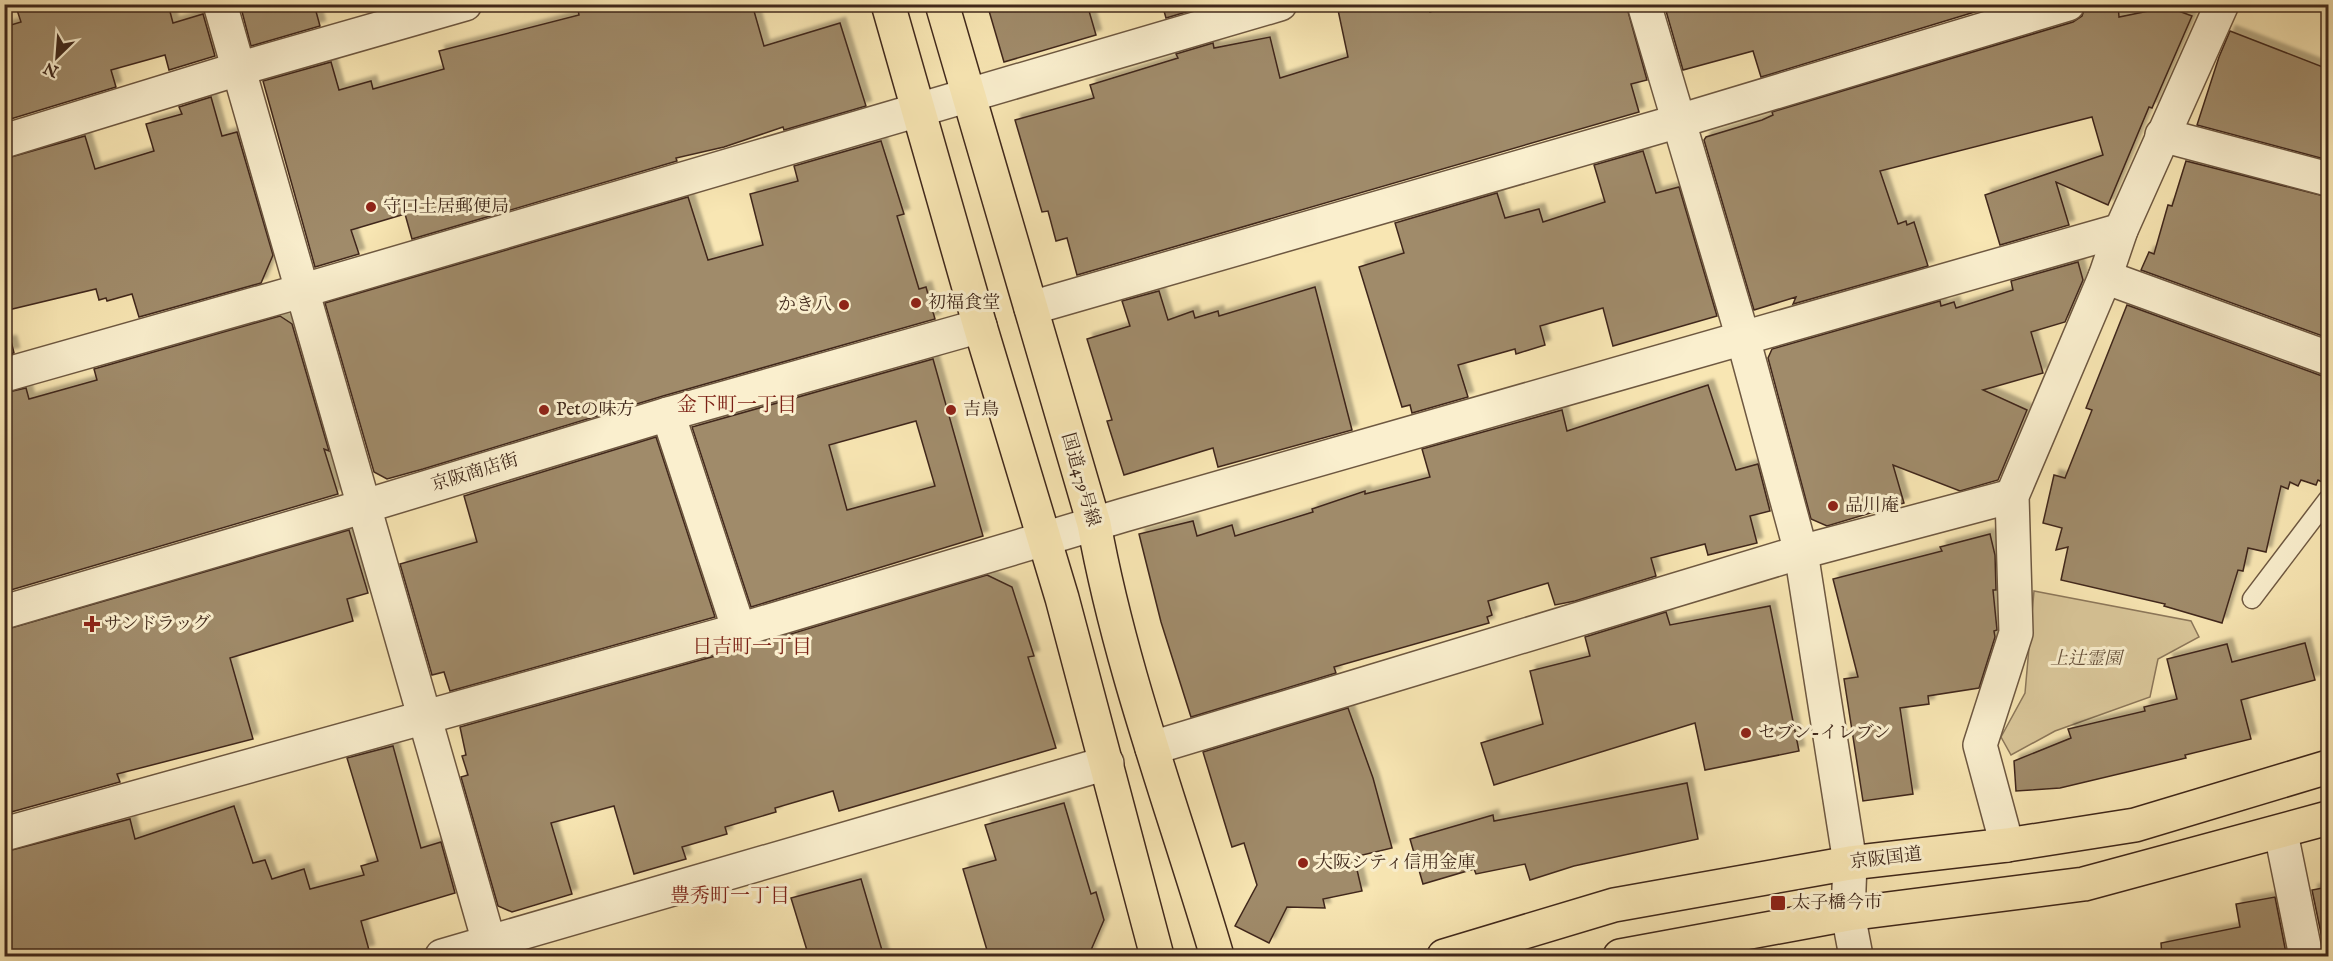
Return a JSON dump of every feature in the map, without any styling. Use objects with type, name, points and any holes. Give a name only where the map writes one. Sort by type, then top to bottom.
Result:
[{"type":"highway","points":[[888,4],[1107,762],[1157,957]]},
{"type":"highway","name":"国道479号線","points":[[942,4],[1094,524],[1105,585],[1152,748],[1217,957]]},
{"type":"highway","name":"京阪国道","points":[[1444,957],[1614,905],[1850,863],[2007,845],[2135,825],[2328,767]]},
{"type":"highway","points":[[1620,957],[1848,914],[2084,884],[2281,833],[2328,818]]},
{"type":"street","points":[[220,4],[362,507],[491,950]]},
{"type":"street","points":[[4,141],[238,69],[465,4]]},
{"type":"street","points":[[4,375],[301,291],[1280,4]]},
{"type":"street","points":[[1644,4],[1743,338],[1801,552],[1850,863],[1848,914],[1856,957]]},
{"type":"street","points":[[1031,308],[1678,121],[2068,4]]},
{"type":"street","points":[[2007,845],[1980,746],[2016,633],[2012,496],[2107,270],[2121,230],[2222,4]]},
{"type":"street","points":[[2162,135],[2328,179]]},
{"type":"street","points":[[4,834],[739,630],[1094,524],[2121,230]]},
{"type":"street","points":[[2107,270],[2328,358]]},
{"type":"street","name":"京阪商店街","points":[[4,612],[668,414],[980,326]]},
{"type":"street","points":[[668,414],[739,630]]},
{"type":"street","points":[[1152,748],[1801,552],[2012,496]]},
{"type":"street","points":[[442,957],[491,950],[1107,762]]},
{"type":"street","points":[[2281,833],[2306,957]]},
{"type":"lane","points":[[2252,599],[2328,499]]},
{"type":"green space","name":"上辻霊園","points":[[2034,591],[2191,621],[2199,637],[2158,659],[2150,697],[2055,731],[2011,755],[2001,737],[2025,693]]},
{"type":"building","points":[[15,4],[168,4],[173,23],[203,14],[215,56],[169,70],[165,55],[111,70],[116,87],[4,121],[4,27],[21,22]]},
{"type":"building","points":[[240,4],[314,4],[320,26],[251,46]]},
{"type":"building","points":[[603,4],[752,4],[764,46],[840,23],[866,106],[784,130],[783,127],[724,147],[676,158],[677,161],[412,239],[405,214],[351,230],[359,254],[315,267],[263,81],[331,62],[339,90],[371,81],[373,89],[444,69],[439,51],[579,15],[578,10]]},
{"type":"building","points":[[987,4],[1087,4],[1096,35],[1004,62]]},
{"type":"building","points":[[1162,4],[1202,4],[1203,7],[1166,18]]},
{"type":"building","points":[[1360,4],[1428,4],[1430,12],[1454,4],[1626,4],[1647,80],[1631,84],[1639,112],[1077,275],[1067,238],[1056,241],[1048,211],[1042,212],[1015,120],[1094,98],[1090,85],[1178,58],[1176,54],[1213,43],[1214,48],[1270,37],[1280,78],[1348,57],[1338,10]]},
{"type":"building","points":[[1664,4],[2001,4],[1761,77],[1753,51],[1683,70]]},
{"type":"building","points":[[2086,4],[2118,4],[2119,17],[2168,7],[2192,16],[2152,108],[2149,107],[2108,205],[2056,182],[2069,225],[2000,245],[1985,195],[2103,155],[2092,117],[1880,171],[1898,224],[1906,221],[1907,225],[1914,222],[1928,266],[1793,304],[1796,297],[1754,310],[1704,140],[1706,137],[1762,120],[1773,115],[1772,112],[2073,22],[2082,16]]},
{"type":"building","points":[[2230,31],[2328,69],[2328,160],[2197,125]]},
{"type":"building","points":[[211,97],[222,136],[237,132],[273,255],[261,283],[139,317],[132,294],[107,301],[106,298],[99,300],[96,289],[4,311],[4,159],[85,136],[95,169],[154,151],[146,124],[182,114],[179,107]]},
{"type":"building","points":[[881,141],[904,214],[897,216],[919,289],[926,287],[935,319],[663,396],[387,479],[374,472],[325,303],[688,197],[708,260],[763,245],[750,194],[798,181],[794,166]]},
{"type":"building","points":[[1643,151],[1656,193],[1679,187],[1717,316],[1613,346],[1603,308],[1540,326],[1545,345],[1516,354],[1515,349],[1458,365],[1468,397],[1412,413],[1410,405],[1402,407],[1359,267],[1404,253],[1395,223],[1497,193],[1505,218],[1539,209],[1543,222],[1605,202],[1594,165]]},
{"type":"building","points":[[2186,161],[2328,197],[2328,338],[2141,270],[2149,252],[2154,254],[2168,205],[2172,206]]},
{"type":"building","points":[[2078,262],[2083,280],[2065,322],[2031,332],[2043,373],[1983,390],[2027,410],[1998,480],[1960,491],[1893,465],[1904,503],[1827,526],[1811,519],[1768,358],[1772,349],[1940,301],[1941,306],[1954,302],[1956,308],[2013,290],[2011,281]]},
{"type":"building","points":[[1315,287],[1352,430],[1218,467],[1213,448],[1124,475],[1107,421],[1112,420],[1087,339],[1130,326],[1122,301],[1159,291],[1168,320],[1193,311],[1195,318],[1218,311],[1219,316]]},
{"type":"building","points":[[2127,305],[2322,376],[2328,376],[2328,465],[2322,482],[2318,480],[2316,485],[2301,480],[2298,486],[2290,482],[2288,489],[2281,486],[2266,552],[2248,548],[2243,571],[2238,570],[2222,623],[2164,606],[2165,604],[2061,580],[2068,547],[2056,550],[2062,528],[2043,523],[2054,475],[2065,478],[2092,410],[2086,408]]},
{"type":"building","points":[[280,316],[292,324],[329,451],[324,449],[338,494],[4,592],[4,393],[26,388],[29,399],[97,380],[94,369]]},
{"type":"building","points":[[11,341],[14,353],[4,355],[4,342]]},
{"type":"building","points":[[933,359],[983,536],[751,607],[692,427]],"holes":[[[916,421],[935,486],[847,510],[829,445]]]},
{"type":"building","points":[[1708,385],[1736,470],[1758,464],[1770,511],[1750,516],[1757,543],[1708,555],[1705,544],[1651,558],[1656,576],[1575,601],[1555,605],[1548,583],[1488,601],[1492,615],[1487,617],[1489,623],[1334,667],[1336,673],[1191,717],[1161,622],[1139,534],[1193,521],[1197,536],[1232,525],[1235,536],[1313,512],[1312,509],[1365,491],[1365,494],[1430,477],[1422,449],[1562,410],[1567,431]]},
{"type":"building","points":[[656,437],[715,617],[450,691],[444,672],[432,675],[400,564],[477,542],[464,496]]},
{"type":"building","points":[[349,530],[368,593],[347,599],[353,621],[230,658],[253,739],[117,774],[120,782],[4,814],[4,630]]},
{"type":"building","points":[[1990,534],[1995,555],[1996,590],[1993,590],[1997,630],[1994,631],[1995,637],[1979,688],[1928,696],[1929,704],[1900,708],[1913,794],[1863,801],[1844,679],[1858,677],[1833,579],[1942,551],[1940,547]]},
{"type":"building","points":[[987,575],[1012,587],[1034,656],[1028,657],[1056,748],[839,811],[833,791],[775,808],[776,812],[725,827],[727,834],[682,847],[686,859],[634,874],[614,806],[551,823],[572,894],[512,912],[498,906],[461,777],[468,775],[462,756],[466,755],[460,727],[744,648]]},
{"type":"building","points":[[1770,606],[1799,751],[1705,770],[1695,723],[1494,785],[1481,743],[1543,724],[1530,671],[1590,656],[1585,637],[1666,612],[1670,625]]},
{"type":"building","points":[[2305,643],[2315,680],[2241,700],[2251,739],[2185,755],[2186,758],[2060,788],[2016,791],[2014,761],[2071,738],[2068,729],[2145,711],[2144,707],[2177,699],[2167,659],[2227,644],[2232,662]]},
{"type":"building","points":[[1348,708],[1373,778],[1392,848],[1354,857],[1362,891],[1323,899],[1325,908],[1287,907],[1269,943],[1235,926],[1257,885],[1244,843],[1232,847],[1203,752]]},
{"type":"building","points":[[393,746],[421,848],[441,842],[455,893],[361,921],[369,950],[345,957],[4,957],[4,852],[130,819],[135,839],[234,806],[253,863],[265,860],[272,879],[304,869],[310,889],[364,875],[361,866],[378,861],[347,758]]},
{"type":"building","points":[[1687,783],[1698,839],[1574,866],[1530,880],[1525,864],[1476,874],[1474,869],[1423,884],[1410,839],[1493,815],[1494,821]]},
{"type":"building","points":[[1064,803],[1091,894],[1096,892],[1104,920],[1088,957],[989,957],[963,869],[996,860],[985,825]]},
{"type":"building","points":[[861,879],[884,957],[809,957],[791,898]]},
{"type":"building","points":[[2328,887],[2328,942],[2323,943],[2312,890]]},
{"type":"building","points":[[2275,897],[2286,953],[2271,957],[2162,957],[2161,943],[2240,927],[2236,904]]},
{"type":"place","name":"守口土居郵便局","points":[[371,207]]},
{"type":"place","name":"初福食堂","points":[[916,303]]},
{"type":"place","name":"かき八","points":[[844,305]]},
{"type":"place","name":"Petの味方","points":[[544,410]]},
{"type":"place","name":"吉鳥","points":[[951,410]]},
{"type":"place","name":"品川庵","points":[[1833,506]]},
{"type":"place","name":"サンドラッグ","points":[[92,624]]},
{"type":"place","name":"セブン-イレブン","points":[[1746,733]]},
{"type":"place","name":"大阪シティ信用金庫","points":[[1303,863]]},
{"type":"place","name":"太子橋今市","points":[[1778,903]]},
{"type":"district","name":"金下町一丁目","points":[[737,405]]},
{"type":"district","name":"日吉町一丁目","points":[[752,647]]},
{"type":"district","name":"豊秀町一丁目","points":[[730,896]]}]
